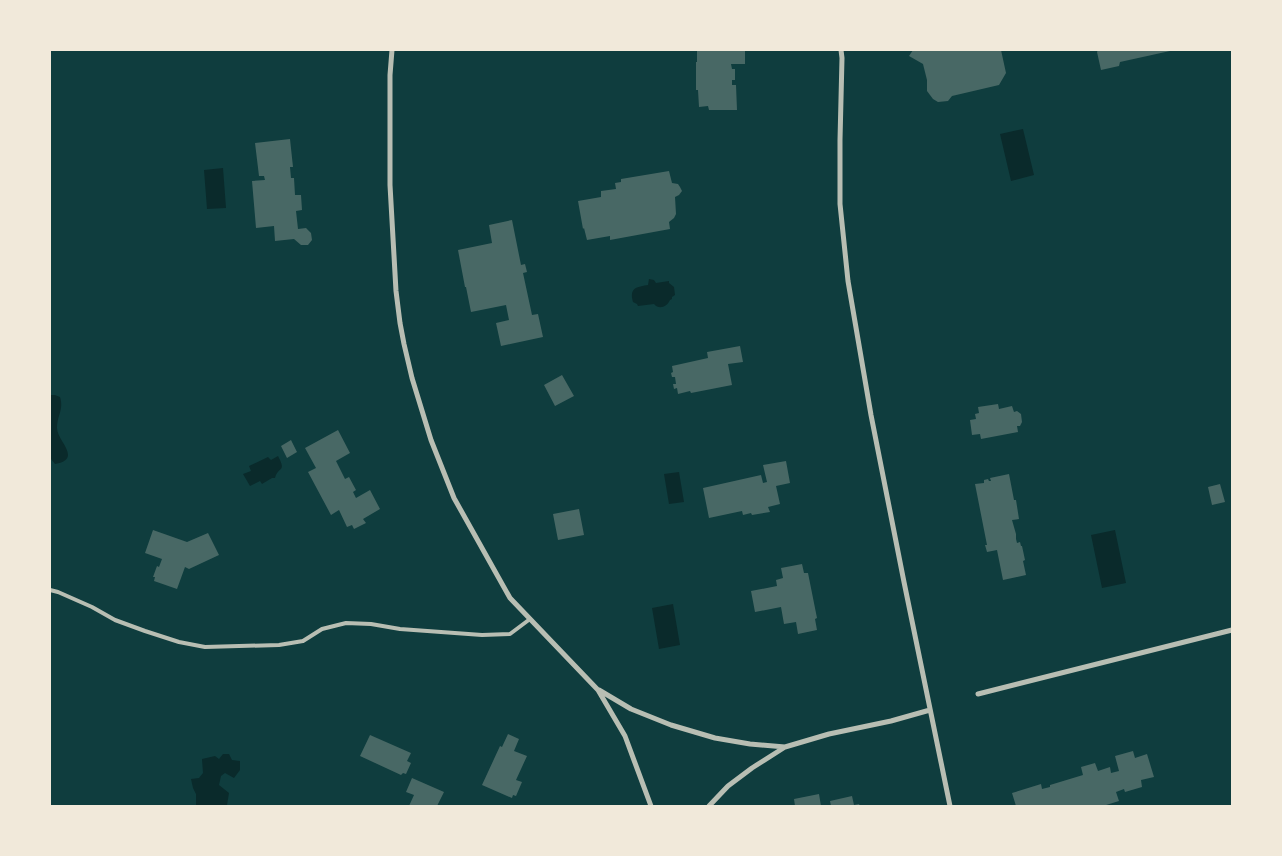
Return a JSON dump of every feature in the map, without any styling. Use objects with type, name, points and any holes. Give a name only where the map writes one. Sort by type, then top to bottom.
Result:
[{"type":"street","points":[[392,50],[390,75],[390,185],[396,291],[404,344],[412,378],[431,440],[454,498],[510,598],[598,690],[626,736],[651,806]]},
{"type":"street","points":[[841,50],[840,204],[848,281],[871,415],[950,806]]},
{"type":"street","points":[[842,58],[846,50]]},
{"type":"street","points":[[978,694],[1232,630]]},
{"type":"street","points":[[598,690],[631,709],[671,725],[715,738],[785,747]]},
{"type":"street","points":[[709,806],[728,786],[785,747],[829,734],[891,721],[930,710]]},
{"type":"lane","points":[[50,590],[92,607],[115,620],[145,631],[179,642],[205,646],[279,645],[303,641],[322,629],[346,623],[482,635],[510,634],[530,619]]},
{"type":"water","points":[[1023,129],[1034,175],[1011,181],[1000,134]]},
{"type":"water","points":[[223,168],[226,208],[207,209],[204,170]]},
{"type":"water","points":[[649,279],[654,280],[656,283],[669,281],[674,287],[675,295],[665,306],[658,307],[654,304],[638,306],[633,302],[632,294],[634,289],[648,285]]},
{"type":"water","points":[[50,395],[60,397],[61,409],[57,428],[68,454],[63,462],[55,464],[51,459],[50,448]]},
{"type":"water","points":[[278,456],[282,467],[275,478],[262,484],[260,481],[250,486],[243,474],[251,471],[249,466],[268,457],[271,460]]},
{"type":"water","points":[[679,472],[684,502],[669,504],[664,474]]},
{"type":"water","points":[[1115,530],[1126,583],[1102,588],[1091,535]]},
{"type":"water","points":[[673,604],[680,645],[659,649],[652,608]]},
{"type":"water","points":[[223,754],[229,754],[232,760],[240,761],[240,770],[234,778],[225,773],[221,776],[219,785],[229,793],[227,805],[196,806],[196,794],[191,779],[199,778],[203,773],[202,759],[215,756],[219,759]]},
{"type":"building","points":[[697,50],[745,50],[745,64],[731,64],[732,69],[735,69],[735,80],[732,80],[732,85],[736,85],[737,110],[709,110],[708,106],[699,107],[698,90],[696,90]]},
{"type":"building","points":[[913,50],[1001,50],[1006,73],[999,85],[952,96],[948,101],[938,102],[927,91],[927,80],[923,64],[909,56]]},
{"type":"building","points":[[1098,50],[1170,51],[1120,62],[1119,66],[1101,70]]},
{"type":"building","points":[[290,139],[293,167],[290,167],[291,178],[294,178],[295,195],[301,195],[302,210],[296,211],[298,229],[306,228],[311,233],[312,240],[308,245],[301,245],[294,239],[275,241],[274,226],[256,228],[252,181],[265,180],[264,176],[259,176],[255,143]]},
{"type":"building","points":[[669,171],[672,183],[678,184],[682,191],[675,197],[676,214],[669,222],[670,229],[610,240],[610,236],[587,240],[578,201],[601,197],[601,191],[616,189],[615,183],[621,182],[621,179]]},
{"type":"building","points":[[512,220],[521,265],[525,264],[527,272],[523,273],[532,315],[538,314],[543,337],[501,346],[496,323],[509,320],[506,305],[471,312],[458,250],[492,243],[489,225]]},
{"type":"building","points":[[740,346],[743,362],[728,364],[732,385],[678,394],[677,388],[674,389],[673,384],[676,384],[675,377],[672,377],[671,373],[673,372],[672,366],[708,358],[707,352]]},
{"type":"building","points":[[562,375],[574,396],[555,406],[544,385]]},
{"type":"building","points":[[998,404],[999,409],[1012,406],[1014,412],[1017,411],[1021,414],[1022,422],[1020,426],[1017,426],[1018,432],[981,439],[980,434],[972,435],[970,420],[976,419],[975,414],[979,413],[978,407]]},
{"type":"building","points":[[338,430],[350,453],[336,461],[345,479],[349,477],[356,490],[353,492],[356,498],[370,490],[380,509],[363,519],[366,523],[354,529],[352,525],[347,527],[339,510],[331,515],[308,472],[316,468],[305,448]]},
{"type":"building","points":[[291,440],[297,452],[287,458],[281,446]]},
{"type":"building","points":[[786,461],[790,483],[776,486],[780,504],[768,507],[770,512],[743,515],[742,511],[709,518],[703,488],[761,475],[763,483],[767,482],[763,465]]},
{"type":"building","points":[[1009,474],[1019,519],[1012,520],[1017,543],[1020,542],[1022,546],[1026,575],[1003,580],[997,550],[987,552],[975,484],[984,483],[984,480],[988,479],[991,481],[990,478]]},
{"type":"building","points":[[1220,484],[1225,502],[1212,505],[1208,487]]},
{"type":"building","points":[[579,509],[584,535],[558,540],[553,514]]},
{"type":"building","points":[[153,530],[187,542],[208,533],[219,555],[189,569],[185,567],[177,589],[154,581],[155,577],[153,577],[157,566],[159,567],[162,559],[145,553]]},
{"type":"building","points":[[802,564],[804,573],[808,573],[817,618],[815,619],[817,630],[798,634],[796,622],[784,624],[781,607],[755,612],[751,591],[777,586],[776,580],[783,578],[781,568]]},
{"type":"building","points":[[508,734],[519,739],[514,751],[527,756],[516,780],[522,782],[516,796],[513,795],[512,798],[482,785],[500,746],[502,747]]},
{"type":"building","points":[[370,735],[411,753],[407,761],[411,763],[406,774],[403,773],[401,775],[360,756]]},
{"type":"building","points":[[1133,751],[1135,758],[1147,754],[1154,777],[1141,780],[1142,787],[1125,792],[1124,789],[1116,792],[1119,801],[1103,806],[1016,806],[1012,793],[1041,784],[1042,789],[1050,787],[1050,785],[1083,775],[1081,767],[1095,763],[1098,771],[1110,767],[1111,773],[1119,771],[1115,756]]},
{"type":"building","points":[[412,778],[444,792],[437,806],[409,806],[414,795],[406,792]]},
{"type":"building","points":[[819,794],[821,806],[795,806],[794,799]]},
{"type":"building","points":[[852,796],[854,805],[859,804],[860,806],[831,806],[830,801]]}]
